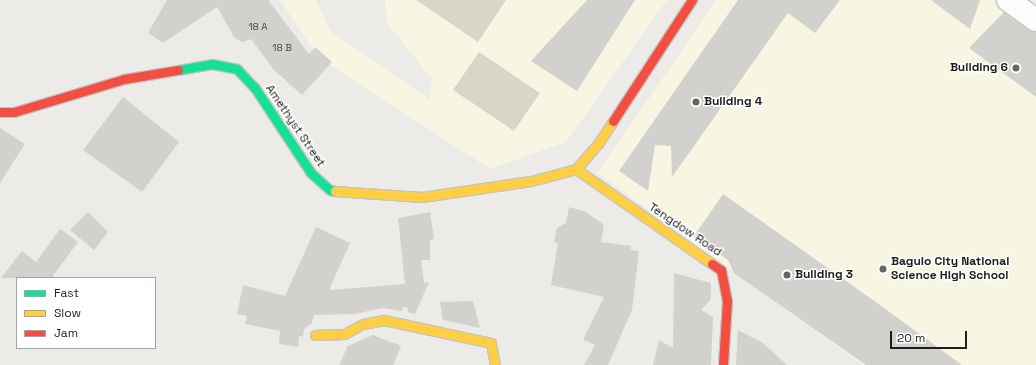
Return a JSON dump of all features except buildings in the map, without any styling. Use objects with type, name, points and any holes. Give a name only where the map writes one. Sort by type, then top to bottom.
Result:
[{"type":"street","points":[[576,169],[608,132],[692,0]]},
{"type":"street","points":[[1008,0],[1036,20]]},
{"type":"street","name":"Amethyst Street","points":[[0,112],[20,110],[124,79],[212,64],[237,69],[255,88],[311,173],[330,190],[351,194],[422,197],[531,181],[576,169]]},
{"type":"street","name":"Tengdow Road","points":[[576,169],[721,270],[726,301],[723,365]]},
{"type":"street","points":[[315,335],[344,334],[363,324],[384,320],[491,344],[495,365]]},
{"type":"shaded area","points":[[280,0],[316,0],[330,31],[429,99],[432,79],[387,23],[385,0],[667,0],[566,142],[490,169],[318,57]]},
{"type":"shaded area","points":[[416,0],[506,0],[478,42]]},
{"type":"shaded area","name":"Baguio City National Science High School","points":[[716,0],[993,0],[1005,11],[1036,22],[1036,365],[863,365],[598,173]]},
{"type":"shaded area","points":[[479,52],[540,93],[514,131],[453,90]]},
{"type":"traffic: fast","points":[[178,70],[212,64],[237,69],[255,88],[311,173],[330,190],[335,191]]},
{"type":"traffic: slow","points":[[335,191],[422,197],[531,181],[576,169],[598,144],[613,121]]},
{"type":"traffic: slow","points":[[576,169],[712,264]]},
{"type":"traffic: slow","points":[[315,335],[344,334],[363,324],[384,320],[491,343],[495,365]]},
{"type":"traffic: jam","points":[[613,121],[692,0]]},
{"type":"traffic: jam","points":[[0,112],[14,112],[124,79],[178,70]]},
{"type":"traffic: jam","points":[[712,264],[721,270],[727,301],[723,365]]},
{"type":"place","name":"Building 6","points":[[1016,68]]},
{"type":"place","name":"Building 4","points":[[696,102]]},
{"type":"place","name":"Baguio City National Science High School","points":[[883,269]]},
{"type":"place","name":"Building 3","points":[[787,275]]}]
